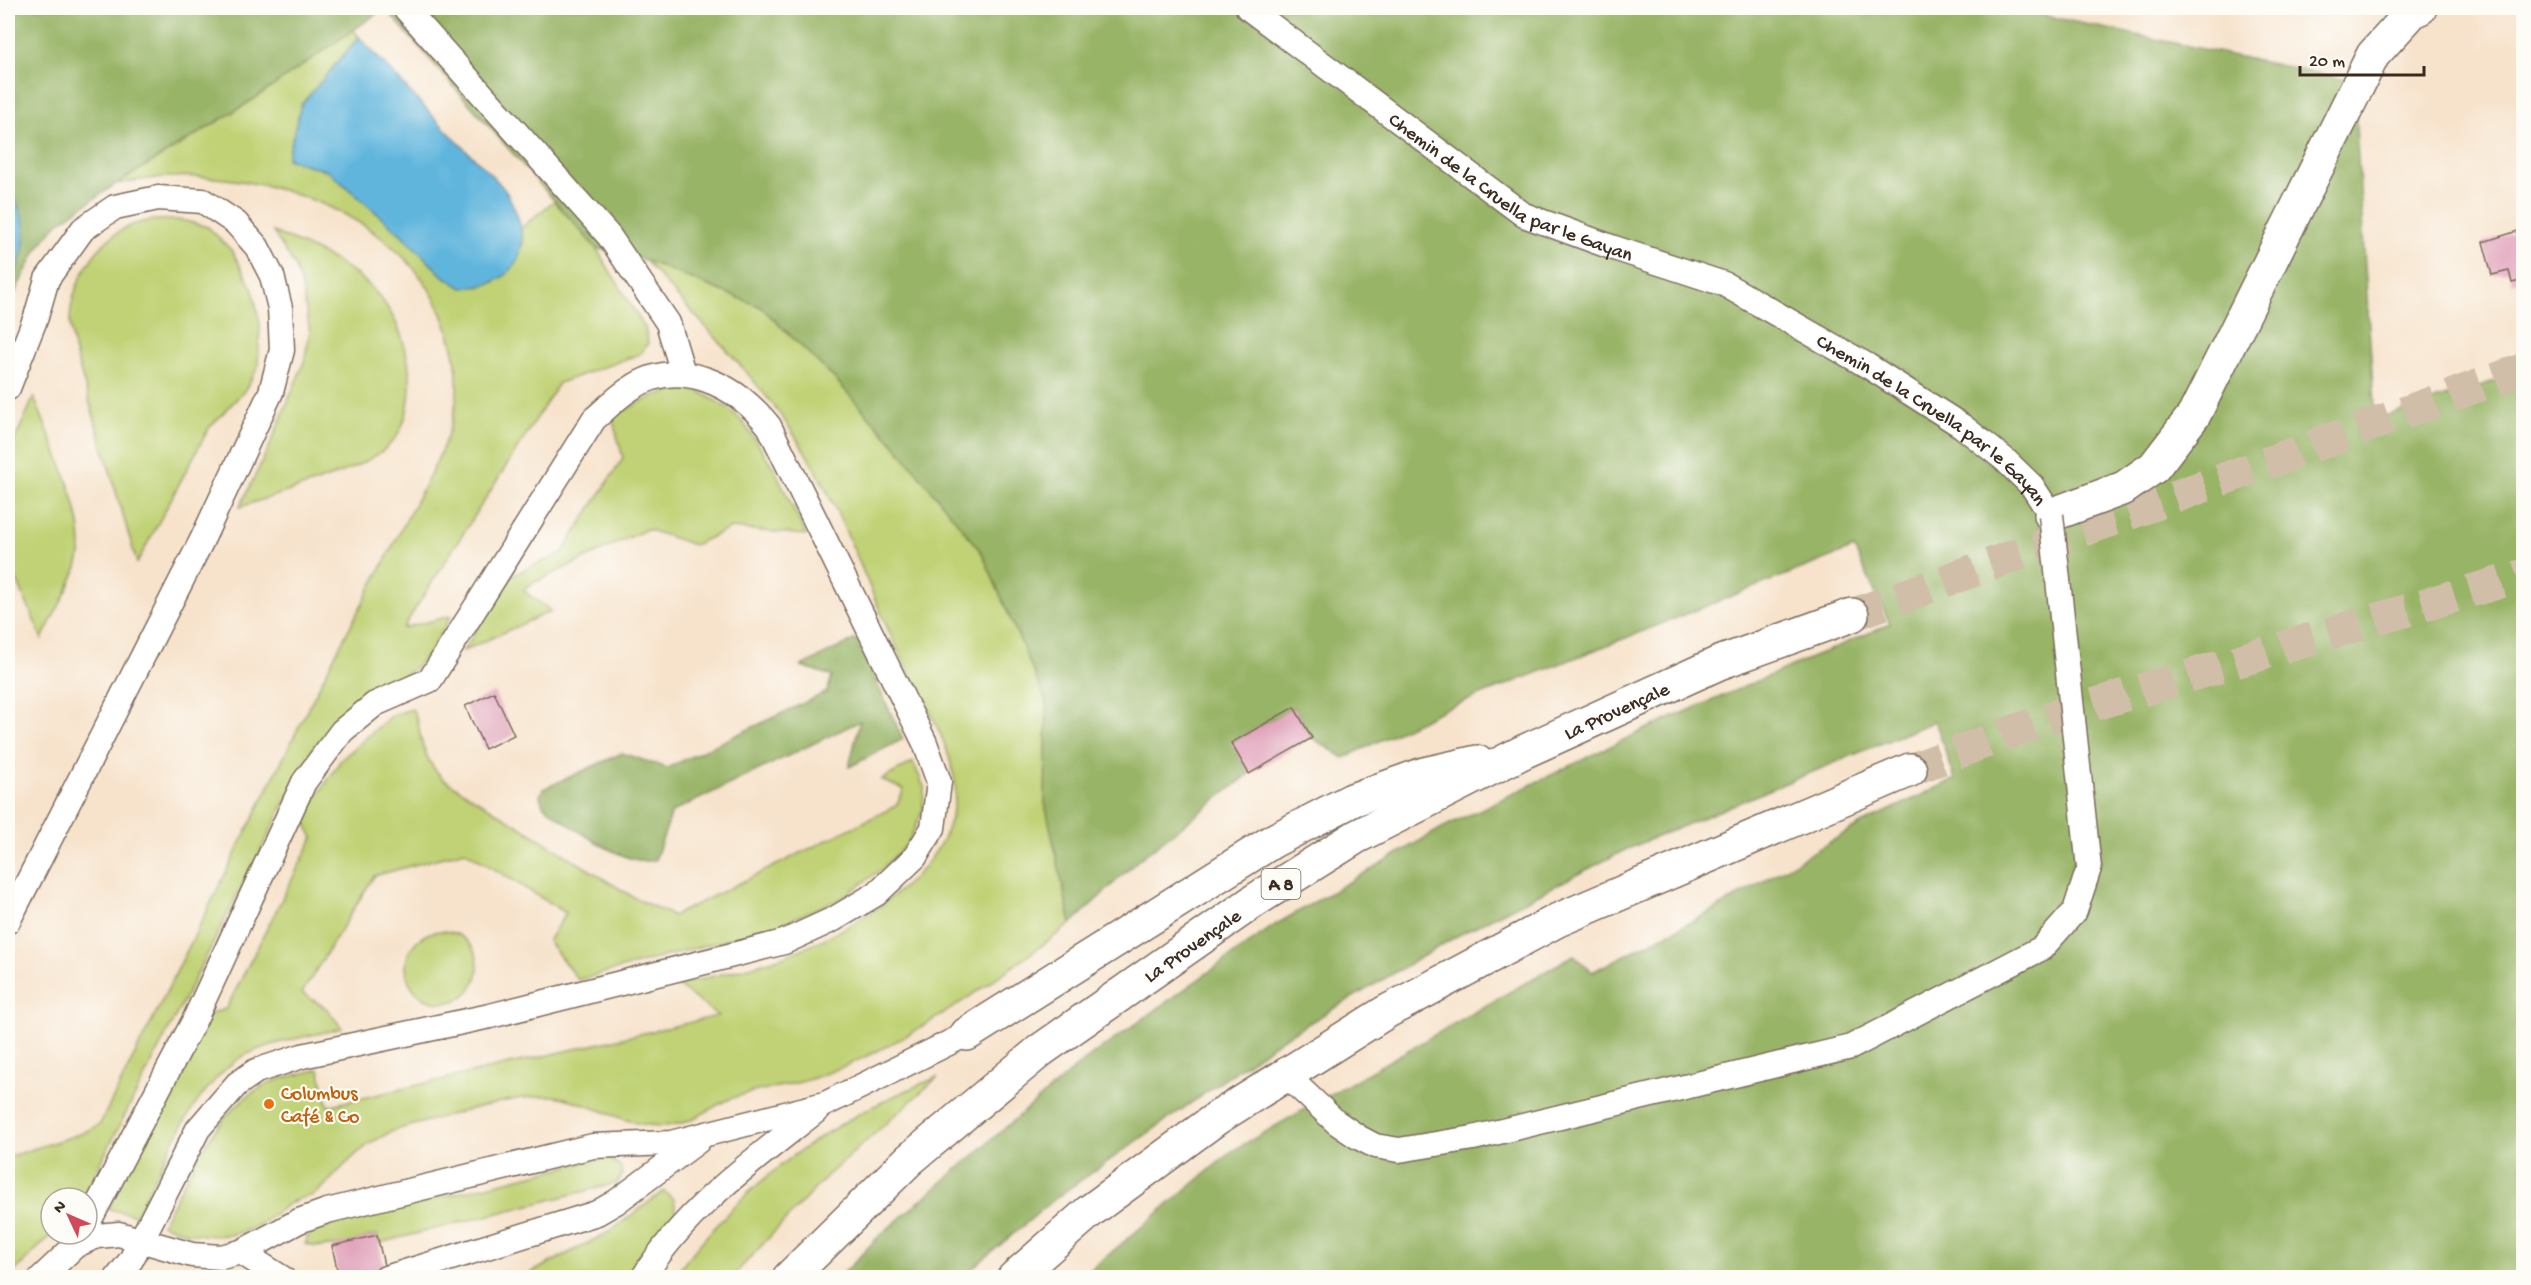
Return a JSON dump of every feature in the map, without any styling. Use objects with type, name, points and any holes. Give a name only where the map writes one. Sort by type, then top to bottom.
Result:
[{"type":"main road","name":"Chemin de la Cruella par le Gayan","points":[[2051,515],[2124,488],[2154,467],[2194,415],[2373,55],[2414,10],[2420,8]]},
{"type":"main road","name":"La Provençale","points":[[789,1278],[909,1160],[1041,1050],[1254,901],[1356,837],[1523,752],[1719,663],[1852,615]]},
{"type":"main road","points":[[967,1034],[1273,841],[1352,800],[1424,774],[1523,752]]},
{"type":"main road","points":[[1014,1278],[1090,1211],[1217,1118],[1386,1012],[1558,920],[1910,770]]},
{"type":"lane","points":[[405,8],[609,236],[668,323],[683,373]]},
{"type":"lane","name":"Chemin de la Cruella par le Gayan","points":[[1248,8],[1524,215],[1614,248],[1724,284],[1868,366],[1962,426],[2004,459],[2032,486],[2051,515]]},
{"type":"lane","points":[[8,388],[36,317],[47,279],[83,229],[115,207],[158,198],[203,201],[236,222],[257,247],[272,276],[280,308],[282,350],[272,392],[201,542],[8,921]]},
{"type":"lane","points":[[99,1203],[194,1021],[304,782],[342,731],[375,704],[430,680],[594,419],[631,388],[662,376],[683,373],[712,380],[754,408],[769,426],[925,743],[939,782],[933,828],[915,858],[876,894],[834,919],[784,942],[490,1016],[302,1056],[256,1071],[237,1084],[216,1105],[198,1129],[131,1260],[117,1278]]},
{"type":"lane","points":[[1286,1075],[1336,1122],[1375,1146],[1399,1150],[1473,1138],[1851,1047],[2042,948],[2075,911],[2089,868],[2051,515]]},
{"type":"lane","points":[[99,1234],[142,1239],[192,1255],[221,1257],[241,1252],[299,1221],[390,1195],[593,1146],[671,1143],[705,1136],[825,1104],[967,1034]]},
{"type":"lane","points":[[643,1278],[676,1232],[708,1201],[825,1104]]},
{"type":"lane","points":[[386,1278],[597,1213],[616,1202],[705,1136]]},
{"type":"lane","points":[[41,1278],[72,1246]]},
{"type":"lane","points":[[241,1252],[282,1278]]},
{"type":"green space","points":[[8,8],[385,8],[254,99],[116,184],[57,224],[36,251],[8,306]]},
{"type":"green space","points":[[385,8],[2009,8],[2353,81],[2375,419],[2523,372],[2523,1277],[1082,1277],[1232,1151],[1574,955],[1592,972],[1714,910],[1861,824],[1955,779],[1935,721],[1625,850],[1457,936],[1282,1039],[1056,1198],[962,1277],[840,1277],[879,1236],[1081,1063],[1275,925],[1442,828],[1648,728],[1890,624],[1854,548],[1445,709],[1344,758],[1312,738],[1294,707],[1232,743],[1249,774],[1136,862],[1071,924],[1045,803],[1047,703],[982,553],[895,445],[835,379],[761,307],[645,260],[596,248]]},
{"type":"green space","points":[[353,29],[359,37],[301,105],[287,159],[328,171],[402,235],[443,276],[478,287],[494,282],[507,273],[523,243],[521,228],[554,201],[596,248],[645,328],[648,343],[640,354],[559,383],[403,628],[451,616],[430,652],[412,670],[346,711],[314,746],[89,1186],[39,1186],[40,1246],[8,1278],[8,1157],[83,1133],[100,1124],[332,661],[430,475],[447,436],[455,408],[457,372],[453,348],[442,314],[422,279],[395,249],[363,225],[326,206],[287,192],[247,182],[206,177],[166,177],[116,184],[254,99]]},
{"type":"green space","points":[[181,220],[208,227],[232,251],[253,290],[260,324],[258,367],[245,390],[209,428],[137,563],[74,349],[70,324],[72,305],[83,272],[104,244],[117,233],[132,225],[148,221]]},
{"type":"green space","points":[[273,232],[300,243],[347,268],[383,300],[396,321],[405,347],[410,377],[409,402],[402,427],[393,441],[381,452],[322,480],[240,507],[271,443],[304,362],[310,332],[302,288],[295,266]]},
{"type":"green space","points":[[645,260],[761,307],[835,379],[895,445],[982,553],[1047,703],[1045,803],[1071,924],[980,990],[883,1048],[814,1078],[735,1097],[682,1123],[658,1126],[643,1124],[560,1097],[544,1096],[502,1102],[388,1133],[357,1153],[316,1193],[294,1201],[248,1230],[211,1236],[186,1232],[162,1224],[191,1168],[214,1132],[242,1101],[265,1085],[319,1069],[328,1106],[718,1016],[677,985],[744,969],[782,957],[829,937],[900,891],[920,872],[936,852],[947,830],[954,807],[955,782],[951,764],[938,728],[894,642],[848,535],[808,457],[777,410],[722,344]]},
{"type":"green space","points":[[674,391],[699,391],[728,408],[743,422],[774,468],[806,535],[731,528],[694,545],[647,529],[527,586],[524,591],[551,611],[463,651],[510,576],[562,553],[623,458],[612,417],[655,395]]},
{"type":"green space","points":[[34,397],[74,500],[81,542],[79,560],[73,579],[42,639],[8,559],[8,455]]},
{"type":"green space","points":[[856,639],[903,739],[849,767],[860,721],[672,812],[655,860],[643,861],[613,851],[543,805],[540,796],[543,789],[622,753],[667,768],[827,692],[832,676],[801,666]]},
{"type":"green space","points":[[412,709],[427,756],[443,779],[633,897],[673,916],[896,806],[904,789],[881,780],[913,762],[924,787],[923,810],[907,844],[883,868],[842,898],[773,927],[578,980],[548,941],[566,913],[465,851],[374,876],[302,993],[326,1008],[342,1028],[276,1044],[240,1058],[207,1089],[193,1109],[136,1215],[108,1209],[205,1015],[226,1009],[313,838],[303,818],[341,760],[392,715]]},
{"type":"green space","points":[[449,931],[468,941],[476,953],[478,967],[476,981],[468,993],[456,1001],[435,1003],[416,993],[408,981],[406,960],[416,941],[428,933]]},
{"type":"green space","points":[[938,1077],[827,1176],[732,1277],[674,1277],[729,1211],[791,1158],[860,1113]]},
{"type":"green space","points":[[601,1158],[610,1158],[621,1167],[622,1175],[617,1183],[379,1243],[377,1235],[332,1246],[305,1244],[310,1231],[324,1226]]},
{"type":"green space","points":[[664,1191],[674,1200],[676,1212],[628,1277],[521,1278],[609,1232]]},
{"type":"water","points":[[359,37],[466,151],[493,176],[508,195],[521,230],[521,245],[518,259],[499,279],[483,285],[462,288],[443,276],[402,235],[328,171],[287,159],[301,105]]},
{"type":"water","points":[[8,190],[22,215],[24,240],[23,252],[8,289]]},
{"type":"building","points":[[2524,229],[2524,280],[2512,283],[2509,271],[2492,275],[2483,242]]},
{"type":"building","points":[[494,692],[514,735],[485,749],[465,706]]},
{"type":"building","points":[[1294,707],[1312,738],[1249,774],[1231,743]]},
{"type":"building","points":[[377,1235],[387,1278],[339,1278],[332,1246]]},
{"type":"tunnel","points":[[1852,615],[2524,369]]},
{"type":"tunnel","points":[[1910,770],[2049,718],[2524,575]]},
{"type":"place","name":"Columbus Café & Co","points":[[269,1104]]}]
